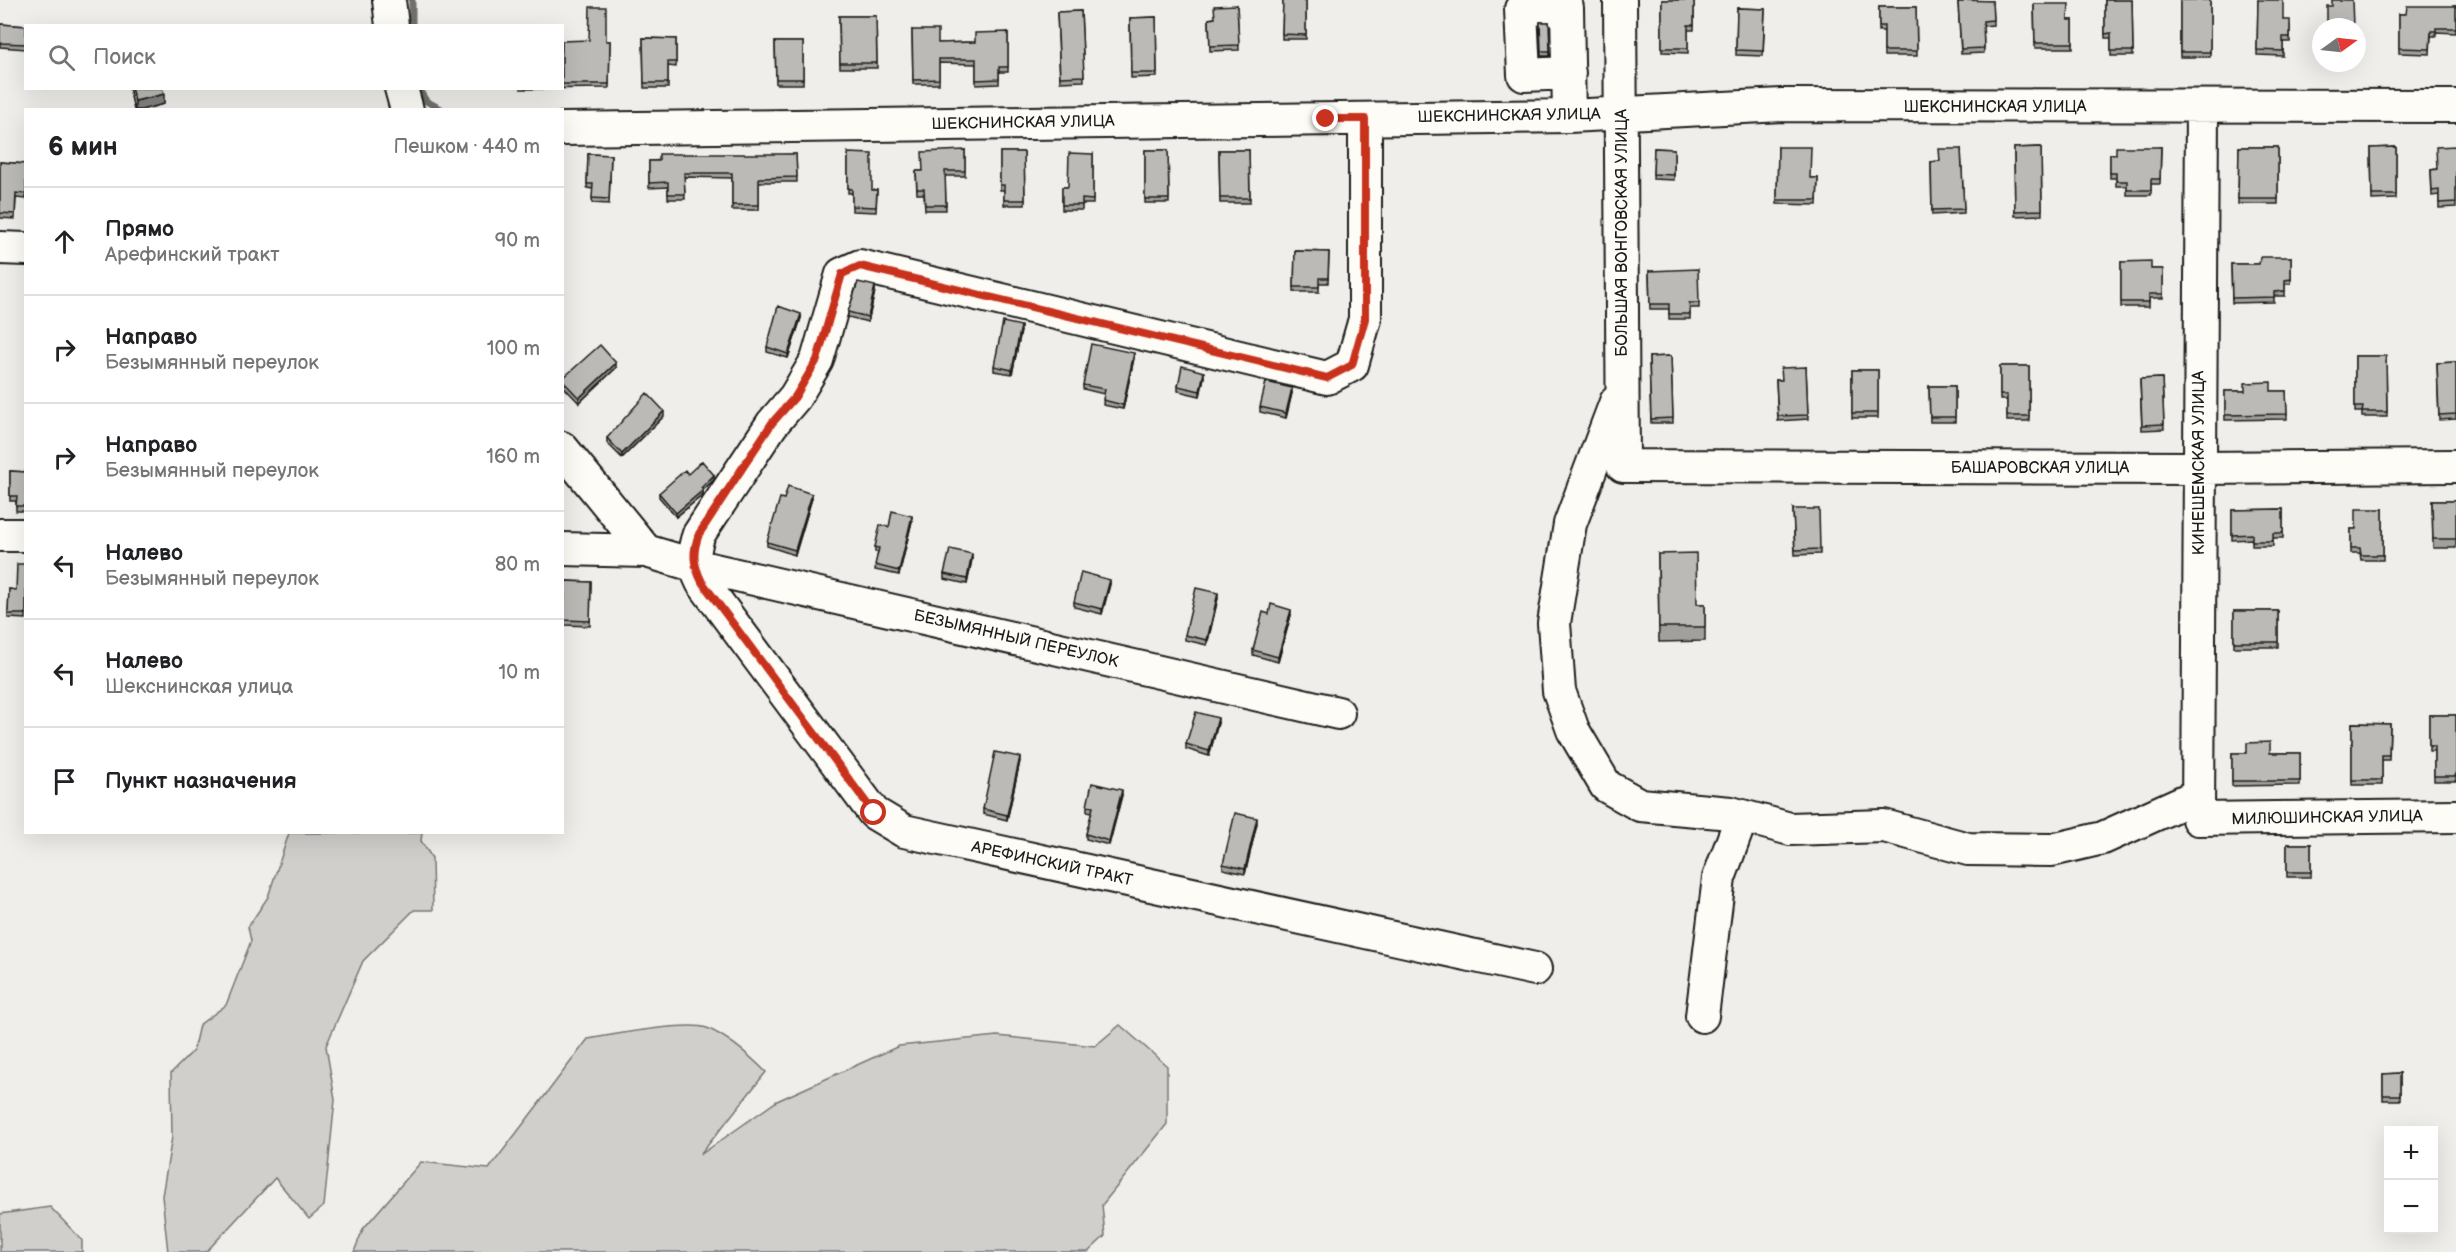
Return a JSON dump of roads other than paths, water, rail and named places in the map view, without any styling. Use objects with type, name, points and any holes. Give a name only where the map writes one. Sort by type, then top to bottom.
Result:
[{"type":"street","points":[[389,0],[392,24]]},
{"type":"street","name":"БОЛЬШАЯ ВОНГОВСКАЯ УЛИЦА","points":[[1620,0],[1623,466]]},
{"type":"street","points":[[1569,73],[1569,116]]},
{"type":"street","points":[[402,90],[406,108]]},
{"type":"street","name":"ШЕКСНИНСКАЯ УЛИЦА","points":[[564,129],[1569,116],[1782,105],[2202,108],[2456,106]]},
{"type":"street","name":"КИНЕШЕМСКАЯ УЛИЦА","points":[[2198,807],[2198,468],[2202,108]]},
{"type":"street","points":[[693,565],[693,550],[699,534],[772,423],[795,397],[817,360],[842,274],[860,266],[1327,378],[1352,365],[1365,319],[1365,119]]},
{"type":"street","points":[[0,248],[24,249]]},
{"type":"street","points":[[1623,386],[1570,524],[1554,623],[1559,691],[1573,730],[1606,786],[1640,805],[1742,816],[1790,829],[1884,826],[1968,849],[2052,850],[2103,838],[2198,807]]},
{"type":"street","points":[[564,450],[646,550]]},
{"type":"street","name":"БАШАРОВСКАЯ УЛИЦА","points":[[1623,466],[2198,468],[2456,466]]},
{"type":"street","points":[[0,535],[24,535]]},
{"type":"street","name":"БЕЗЫМЯННЫЙ ПЕРЕУЛОК","points":[[564,549],[646,550],[693,565],[1338,713]]},
{"type":"street","name":"АРЕФИНСКИЙ ТРАКТ","points":[[693,565],[702,582],[874,813],[904,831],[1535,969]]},
{"type":"street","name":"МИЛЮШИНСКАЯ УЛИЦА","points":[[2198,807],[2456,816]]},
{"type":"street","points":[[1702,1016],[1719,878],[1742,816]]},
{"type":"waterway","points":[[412,0],[412,24]]},
{"type":"waterway","points":[[419,90],[426,101],[439,108]]}]
